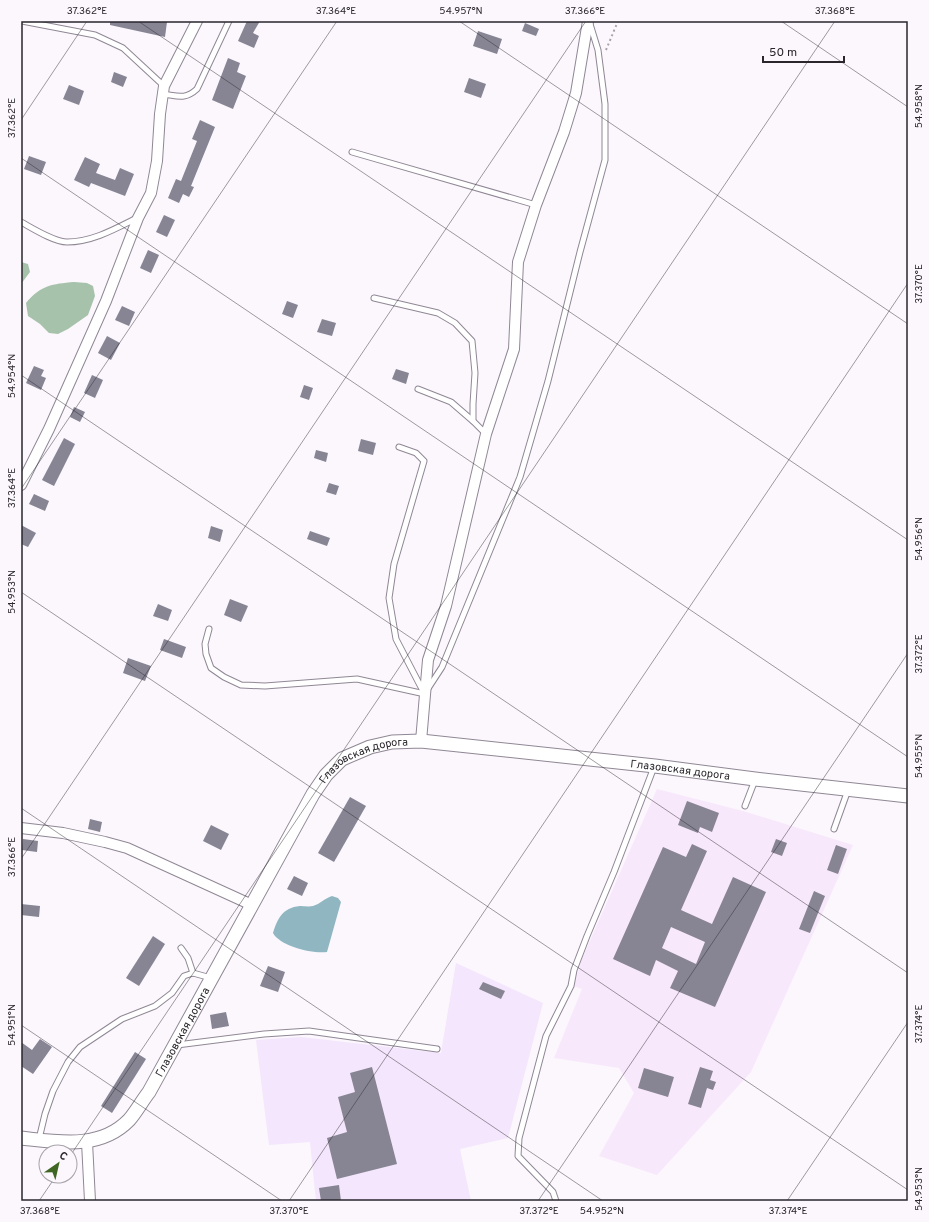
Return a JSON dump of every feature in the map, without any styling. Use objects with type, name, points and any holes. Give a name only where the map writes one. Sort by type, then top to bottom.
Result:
[{"type":"street","points":[[21,485],[49,429],[103,308],[138,218],[151,193],[157,162],[160,114],[164,90],[197,21]]},
{"type":"street","points":[[421,741],[428,660],[446,606],[486,434],[514,349],[518,262],[536,205],[564,132],[576,93],[588,21]]},
{"type":"street","name":"Глазовская дорога","points":[[21,1138],[68,1143],[87,1142],[110,1134],[130,1119],[149,1092],[313,794],[326,775],[342,759],[370,747],[392,742],[421,741],[655,766],[908,796]]},
{"type":"street","points":[[21,828],[63,833],[127,848],[252,905]]},
{"type":"street","points":[[87,1142],[90,1201]]},
{"type":"lane","points":[[22,21],[96,35],[123,48],[164,90],[184,97],[190,95],[197,89],[229,21]]},
{"type":"lane","points":[[425,694],[442,667],[520,477],[548,381],[580,252],[605,160],[605,104],[598,50],[588,21]]},
{"type":"lane","points":[[352,152],[536,205]]},
{"type":"lane","points":[[21,222],[40,233],[66,242],[93,239],[138,218]]},
{"type":"lane","points":[[374,298],[438,313],[455,323],[472,341],[475,373],[473,421]]},
{"type":"lane","points":[[418,389],[451,402],[486,434]]},
{"type":"lane","points":[[399,447],[416,453],[424,462],[394,564],[389,598],[396,639],[425,694]]},
{"type":"lane","points":[[209,629],[205,644],[206,654],[211,668],[224,677],[241,684],[265,686],[357,680],[425,694]]},
{"type":"lane","points":[[556,1201],[553,1192],[518,1156],[519,1138],[546,1036],[571,986],[574,970],[617,865],[655,766]]},
{"type":"lane","points":[[745,806],[755,779]]},
{"type":"lane","points":[[834,829],[848,789]]},
{"type":"lane","points":[[181,948],[188,958],[193,973]]},
{"type":"lane","points":[[39,1140],[45,1114],[53,1091],[68,1062],[80,1047],[122,1019],[155,1006],[172,993],[184,976],[193,973],[212,978]]},
{"type":"lane","points":[[174,1045],[264,1034],[309,1031],[437,1049]]},
{"type":"path","points":[[600,64],[612,39],[618,21]]},
{"type":"shaded area","points":[[657,789],[743,811],[853,845],[751,1072],[657,1175],[599,1156],[634,1093],[619,1068],[554,1058],[582,989],[574,986],[581,961]]},
{"type":"shaded area","points":[[456,963],[543,1003],[508,1138],[460,1149],[471,1201],[316,1201],[310,1142],[269,1145],[256,1040],[301,1037],[441,1053]]},
{"type":"green space","points":[[21,262],[28,264],[30,272],[21,284]]},
{"type":"green space","points":[[74,282],[87,283],[93,286],[95,296],[88,315],[58,334],[49,333],[40,324],[28,316],[26,303],[37,292],[47,286]]},
{"type":"water","points":[[332,896],[338,898],[341,902],[327,952],[313,952],[297,948],[282,942],[273,933],[279,918],[285,911],[294,907],[313,906]]},
{"type":"building","points":[[110,21],[167,22],[165,37],[110,25]]},
{"type":"building","points":[[247,21],[260,21],[253,33],[259,36],[254,48],[238,41]]},
{"type":"building","points":[[525,23],[539,29],[536,36],[522,31]]},
{"type":"building","points":[[478,31],[502,39],[497,54],[473,46]]},
{"type":"building","points":[[228,58],[240,63],[237,72],[246,76],[233,109],[212,100]]},
{"type":"building","points":[[114,72],[127,77],[123,87],[111,82]]},
{"type":"building","points":[[469,78],[486,84],[481,98],[464,92]]},
{"type":"building","points":[[69,85],[84,91],[79,105],[63,99]]},
{"type":"building","points":[[200,120],[215,127],[191,186],[194,187],[189,197],[183,194],[179,203],[168,198],[176,179],[181,181],[197,141],[192,139]]},
{"type":"building","points":[[29,156],[46,162],[41,175],[24,169]]},
{"type":"building","points":[[85,157],[100,164],[96,173],[115,180],[120,168],[134,174],[125,196],[91,183],[89,187],[74,180]]},
{"type":"building","points":[[164,215],[175,220],[167,237],[156,232]]},
{"type":"building","points":[[148,250],[159,255],[151,273],[140,268]]},
{"type":"building","points":[[287,301],[298,305],[293,318],[282,314]]},
{"type":"building","points":[[122,306],[135,312],[129,326],[115,320]]},
{"type":"building","points":[[322,319],[336,323],[332,336],[317,332]]},
{"type":"building","points":[[107,336],[120,343],[111,360],[98,353]]},
{"type":"building","points":[[34,366],[44,370],[41,376],[46,378],[41,390],[26,383]]},
{"type":"building","points":[[396,369],[409,373],[406,384],[392,379]]},
{"type":"building","points":[[92,375],[103,380],[95,398],[84,393]]},
{"type":"building","points":[[304,385],[313,388],[309,400],[300,397]]},
{"type":"building","points":[[74,407],[85,412],[80,422],[70,417]]},
{"type":"building","points":[[64,438],[75,444],[54,486],[42,480]]},
{"type":"building","points":[[361,439],[376,443],[373,455],[358,451]]},
{"type":"building","points":[[316,450],[328,453],[326,462],[314,458]]},
{"type":"building","points":[[329,483],[339,486],[336,495],[326,492]]},
{"type":"building","points":[[34,494],[49,501],[45,511],[29,504]]},
{"type":"building","points":[[21,525],[36,533],[28,547],[21,544]]},
{"type":"building","points":[[211,526],[223,530],[220,542],[208,538]]},
{"type":"building","points":[[310,531],[330,538],[327,546],[307,539]]},
{"type":"building","points":[[230,599],[248,606],[241,622],[224,615]]},
{"type":"building","points":[[158,604],[172,610],[168,621],[153,616]]},
{"type":"building","points":[[164,639],[186,647],[182,658],[160,650]]},
{"type":"building","points":[[128,658],[151,666],[145,681],[123,673]]},
{"type":"building","points":[[350,797],[366,806],[334,862],[318,853]]},
{"type":"building","points":[[687,801],[719,813],[712,832],[700,827],[698,833],[678,825]]},
{"type":"building","points":[[90,819],[102,822],[100,832],[88,829]]},
{"type":"building","points":[[211,825],[229,834],[221,850],[203,841]]},
{"type":"building","points":[[23,839],[38,841],[37,852],[22,850]]},
{"type":"building","points":[[776,839],[787,843],[782,856],[771,852]]},
{"type":"building","points":[[692,844],[707,851],[681,910],[712,924],[733,877],[766,892],[715,1007],[670,988],[678,971],[656,960],[650,976],[613,959],[663,847],[686,857]],"holes":[[[671,927],[705,942],[696,964],[662,948]]]},
{"type":"building","points":[[836,845],[847,849],[838,874],[827,870]]},
{"type":"building","points":[[294,876],[308,883],[302,896],[287,889]]},
{"type":"building","points":[[814,891],[825,896],[810,933],[799,929]]},
{"type":"building","points":[[21,904],[40,906],[39,917],[21,915]]},
{"type":"building","points":[[153,936],[165,944],[139,986],[126,978]]},
{"type":"building","points":[[268,966],[285,972],[278,992],[260,986]]},
{"type":"building","points":[[483,982],[505,991],[501,999],[479,989]]},
{"type":"building","points":[[226,1012],[229,1026],[212,1029],[210,1015]]},
{"type":"building","points":[[40,1039],[52,1047],[33,1074],[21,1066],[21,1042],[32,1050]]},
{"type":"building","points":[[135,1052],[146,1059],[112,1113],[101,1106]]},
{"type":"building","points":[[372,1067],[397,1164],[337,1179],[327,1138],[347,1132],[338,1097],[355,1092],[350,1073]]},
{"type":"building","points":[[700,1067],[713,1071],[710,1080],[716,1082],[713,1090],[707,1088],[701,1108],[688,1104]]},
{"type":"building","points":[[644,1068],[674,1077],[668,1097],[638,1088]]},
{"type":"building","points":[[339,1185],[341,1201],[321,1201],[319,1188]]}]
